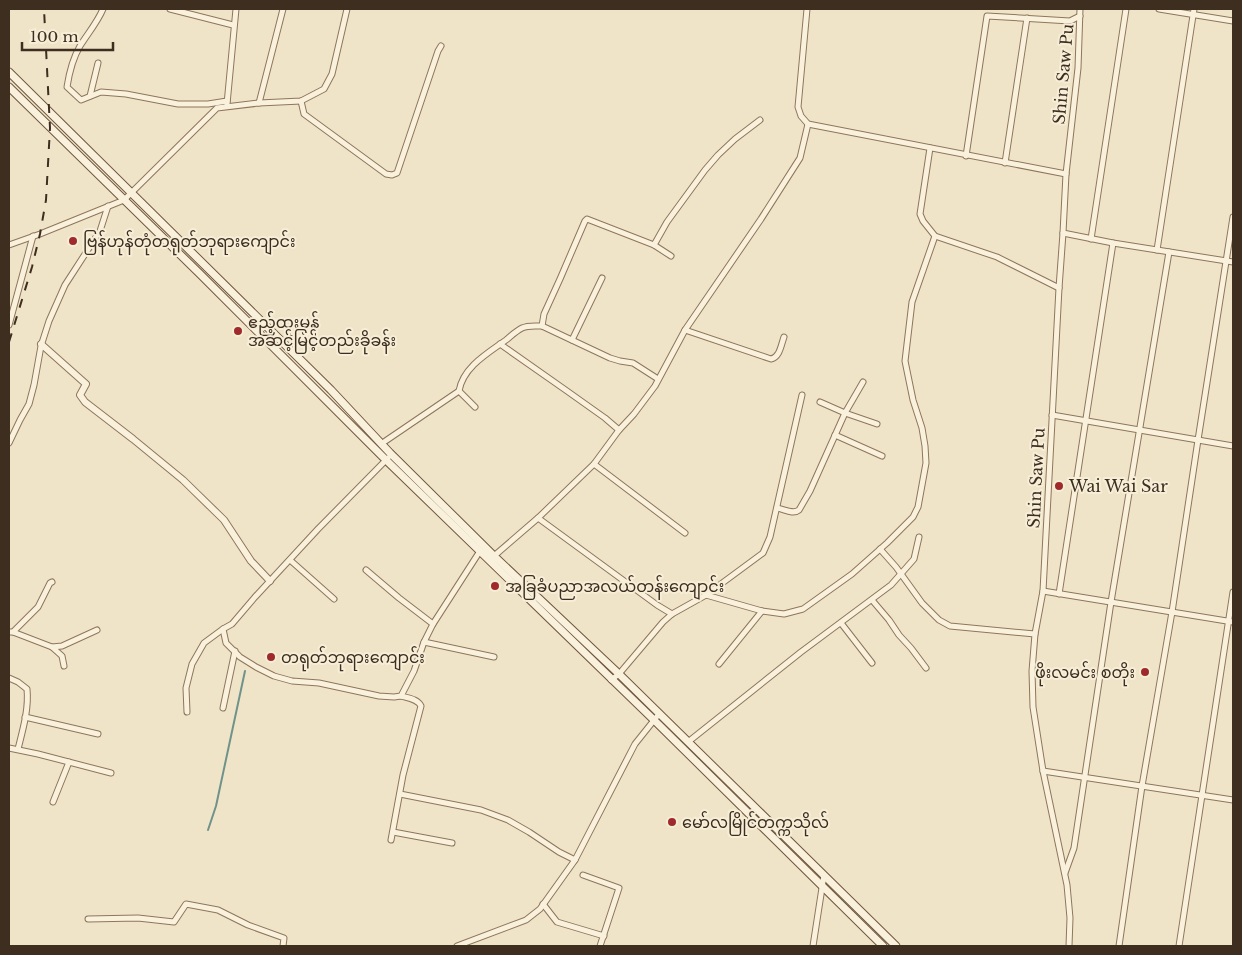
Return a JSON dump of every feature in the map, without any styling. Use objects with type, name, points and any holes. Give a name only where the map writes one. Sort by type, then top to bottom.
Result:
[{"type":"main road","points":[[9,72],[330,390],[381,444],[388,457],[480,551],[883,946]]},
{"type":"main road","points":[[9,87],[388,457],[619,674],[896,946]]},
{"type":"street","points":[[103,9],[98,20],[79,47],[67,87],[81,100],[101,92],[126,94],[178,104],[301,102],[324,89],[332,74],[347,9]]},
{"type":"street","points":[[170,9],[234,25]]},
{"type":"street","points":[[226,104],[236,9]]},
{"type":"street","points":[[259,103],[283,9]]},
{"type":"street","points":[[807,9],[798,107],[801,116],[808,124],[1066,174]]},
{"type":"street","name":"Shin Saw Pu","points":[[1069,946],[1070,918],[1067,885],[1043,771],[1033,707],[1032,671],[1035,634],[1043,592],[1066,174],[1078,68],[1080,9]]},
{"type":"street","points":[[1091,238],[1126,9]]},
{"type":"street","points":[[1159,9],[1194,11],[1233,21]]},
{"type":"street","points":[[1157,250],[1194,11]]},
{"type":"street","points":[[966,156],[988,16],[1070,21],[1080,16]]},
{"type":"street","points":[[1005,163],[1027,18]]},
{"type":"street","points":[[301,102],[304,114],[386,174],[392,175],[397,173],[438,51],[442,46]]},
{"type":"street","points":[[90,96],[98,63]]},
{"type":"street","points":[[9,245],[124,200],[217,108],[226,104]]},
{"type":"street","points":[[654,245],[666,222],[705,170],[735,139],[760,120]]},
{"type":"street","points":[[494,556],[538,518],[594,464],[619,430],[634,414],[658,379],[685,330],[800,158],[808,124]]},
{"type":"street","points":[[930,148],[920,214],[935,236],[997,257],[1059,288]]},
{"type":"street","points":[[9,443],[29,404],[41,344],[49,321],[65,286],[100,231],[108,206]]},
{"type":"street","points":[[1119,946],[1142,786],[1172,612],[1198,440],[1230,262],[1233,218]]},
{"type":"street","points":[[542,326],[544,314],[585,221],[588,219],[654,245],[671,256]]},
{"type":"street","points":[[1063,233],[1230,262]]},
{"type":"street","points":[[9,325],[33,236]]},
{"type":"street","points":[[706,595],[762,611],[784,614],[803,609],[852,574],[904,526],[916,512],[926,463],[925,446],[904,361],[912,302],[935,236]]},
{"type":"street","points":[[1059,594],[1113,243]]},
{"type":"street","points":[[1065,874],[1074,848],[1111,602],[1169,252]]},
{"type":"street","points":[[572,340],[602,278]]},
{"type":"street","points":[[381,444],[459,391],[464,378],[474,365],[522,328],[532,325],[542,326],[610,358],[633,363],[658,379]]},
{"type":"street","points":[[685,330],[771,359],[776,358],[778,355],[784,337]]},
{"type":"street","points":[[41,344],[86,384],[80,395],[86,402],[183,480],[224,520],[250,561],[270,581]]},
{"type":"street","points":[[500,344],[567,390],[619,430]]},
{"type":"street","points":[[777,508],[793,512],[799,510],[810,491],[845,413],[863,382]]},
{"type":"street","points":[[459,391],[475,407]]},
{"type":"street","points":[[611,680],[619,674],[672,614],[706,595],[763,552],[770,536],[777,508],[802,395]]},
{"type":"street","points":[[820,402],[877,424]]},
{"type":"street","points":[[1052,415],[1233,446]]},
{"type":"street","points":[[835,436],[882,456]]},
{"type":"street","points":[[186,712],[186,688],[192,664],[204,643],[232,624],[318,529],[388,457]]},
{"type":"street","points":[[594,464],[685,533]]},
{"type":"street","points":[[538,518],[672,614]]},
{"type":"street","points":[[688,742],[801,652],[891,585],[914,559],[919,537]]},
{"type":"street","points":[[880,549],[922,603],[939,620],[950,626],[1035,634]]},
{"type":"street","points":[[401,696],[414,671],[424,642],[433,624],[480,551]]},
{"type":"street","points":[[290,560],[334,599]]},
{"type":"street","points":[[366,570],[433,624]]},
{"type":"street","points":[[52,582],[38,607],[11,632],[52,647],[62,656],[64,666]]},
{"type":"street","points":[[1043,592],[1231,622]]},
{"type":"street","points":[[1180,946],[1231,622],[1233,592]]},
{"type":"street","points":[[872,600],[926,668]]},
{"type":"street","points":[[719,664],[762,611]]},
{"type":"street","points":[[841,623],[872,663]]},
{"type":"street","points":[[52,647],[62,646],[97,630]]},
{"type":"street","points":[[223,630],[226,643],[240,657],[256,668],[274,676],[292,681],[319,683],[379,696],[401,696],[418,701],[421,706],[403,775],[391,840]]},
{"type":"street","points":[[424,642],[494,657]]},
{"type":"street","points":[[222,708],[235,652]]},
{"type":"street","points":[[9,678],[27,688],[28,698],[18,749]]},
{"type":"street","points":[[457,946],[526,920],[540,909],[575,860],[635,744],[659,714]]},
{"type":"street","points":[[25,717],[98,734]]},
{"type":"street","points":[[9,748],[111,774]]},
{"type":"street","points":[[53,802],[69,762]]},
{"type":"street","points":[[1043,771],[1233,800]]},
{"type":"street","points":[[400,794],[481,810],[508,820],[575,860]]},
{"type":"street","points":[[393,832],[452,843]]},
{"type":"street","points":[[583,875],[619,888],[600,946]]},
{"type":"street","points":[[813,946],[824,875]]},
{"type":"street","points":[[88,919],[138,918],[174,922],[186,904],[218,910],[248,925],[284,938],[283,946]]},
{"type":"street","points":[[543,904],[557,922],[604,936]]},
{"type":"waterway","points":[[208,830],[216,806],[245,671]]},
{"type":"railway","points":[[9,342],[32,267],[46,200],[50,128],[44,9]]},
{"type":"place","name":"ဗြန်ဟုန်တုံတရုတ်ဘုရားကျောင်း","points":[[73,241]]},
{"type":"place","name":"ဧည့်ထူးမွန် အဆင့်မြင့်တည်းခိုခန်း","points":[[238,331]]},
{"type":"place","name":"Wai Wai Sar","points":[[1059,486]]},
{"type":"place","name":"အခြခံပညာအလယ်တန်းကျောင်း","points":[[495,586]]},
{"type":"place","name":"တရုတ်ဘုရားကျောင်း","points":[[271,657]]},
{"type":"place","name":"ဖိုးလမင်း စတိုး","points":[[1145,672]]},
{"type":"place","name":"မော်လမြိုင်တက္ကသိုလ်","points":[[672,822]]}]
